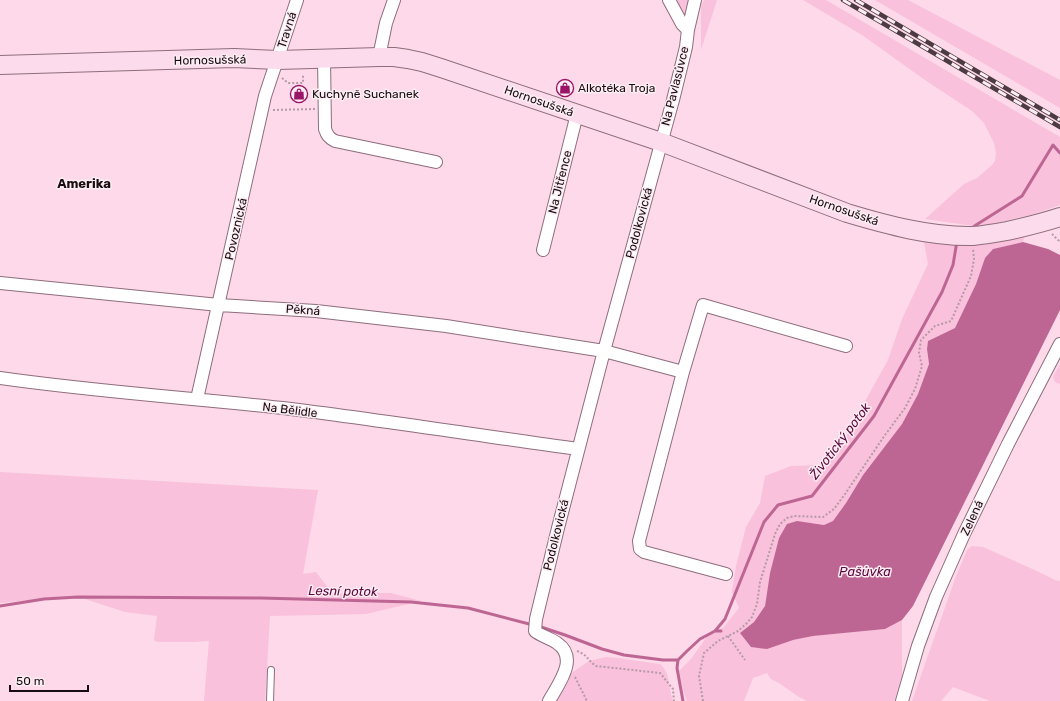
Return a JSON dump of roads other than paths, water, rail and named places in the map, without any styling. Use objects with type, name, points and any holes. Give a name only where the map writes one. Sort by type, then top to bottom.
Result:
[{"type":"street","name":"Travná","points":[[276,65],[297,0]]},
{"type":"street","points":[[379,57],[386,23],[394,0]]},
{"type":"street","points":[[669,0],[682,24],[688,30]]},
{"type":"street","name":"Na Pavlasůvce","points":[[661,142],[686,47],[688,30],[695,0]]},
{"type":"street","name":"Hornosušská","points":[[0,65],[234,58],[276,65],[304,59],[394,57],[422,62],[661,142],[847,213],[905,229],[950,235],[974,236],[1041,224],[1060,217]]},
{"type":"street","points":[[324,58],[325,129],[330,138],[335,141],[436,162]]},
{"type":"street","name":"Povoznická","points":[[197,399],[265,96],[276,65]]},
{"type":"street","name":"Na Jitřence","points":[[543,250],[577,114]]},
{"type":"street","name":"Podolkovická","points":[[549,701],[568,663],[567,655],[565,650],[554,640],[537,633],[535,624],[578,449],[661,142]]},
{"type":"street","name":"Pěkná","points":[[0,283],[219,305],[346,314],[446,326],[604,351]]},
{"type":"street","points":[[726,574],[644,552],[640,549],[639,541],[683,372],[703,305],[846,346]]},
{"type":"street","name":"Zelená","points":[[902,701],[918,646],[936,597],[964,534],[1008,444],[1060,344]]},
{"type":"street","points":[[604,351],[683,372]]},
{"type":"street","name":"Na Bělidle","points":[[0,378],[292,410],[578,449]]},
{"type":"lane","points":[[270,701],[271,670]]},
{"type":"water","name":"Pašůvka","points":[[1023,242],[1048,249],[1060,255],[1060,310],[913,606],[902,620],[885,629],[813,636],[793,640],[767,649],[751,647],[740,633],[754,622],[765,606],[770,573],[779,538],[787,524],[797,521],[824,525],[833,521],[863,475],[902,424],[918,394],[929,364],[927,349],[928,341],[955,328],[976,284],[985,258],[993,249]]},
{"type":"waterway","name":"Životický potok","points":[[970,230],[1022,196],[1053,145],[1060,153]]},
{"type":"waterway","name":"Životický potok","points":[[683,701],[677,668],[678,660],[700,639],[715,631],[725,619],[764,522],[778,505],[812,496],[874,416],[942,292],[953,265],[957,241]]},
{"type":"waterway","name":"Lesní potok","points":[[0,606],[44,599],[78,597],[261,598],[411,602],[468,608],[533,625]]},
{"type":"waterway","name":"Lesní potok","points":[[538,626],[602,649],[624,655],[663,660],[678,660]]},
{"type":"waterway","name":"Životický potok","points":[[715,631],[721,631]]},
{"type":"railway","points":[[843,0],[1060,127]]},
{"type":"railway","points":[[856,0],[1060,120]]},
{"type":"place","name":"Alkotéka Troja","points":[[565,88]]},
{"type":"place","name":"Kuchyně Suchanek","points":[[299,94]]},
{"type":"district","name":"Amerika","points":[[84,183]]}]
